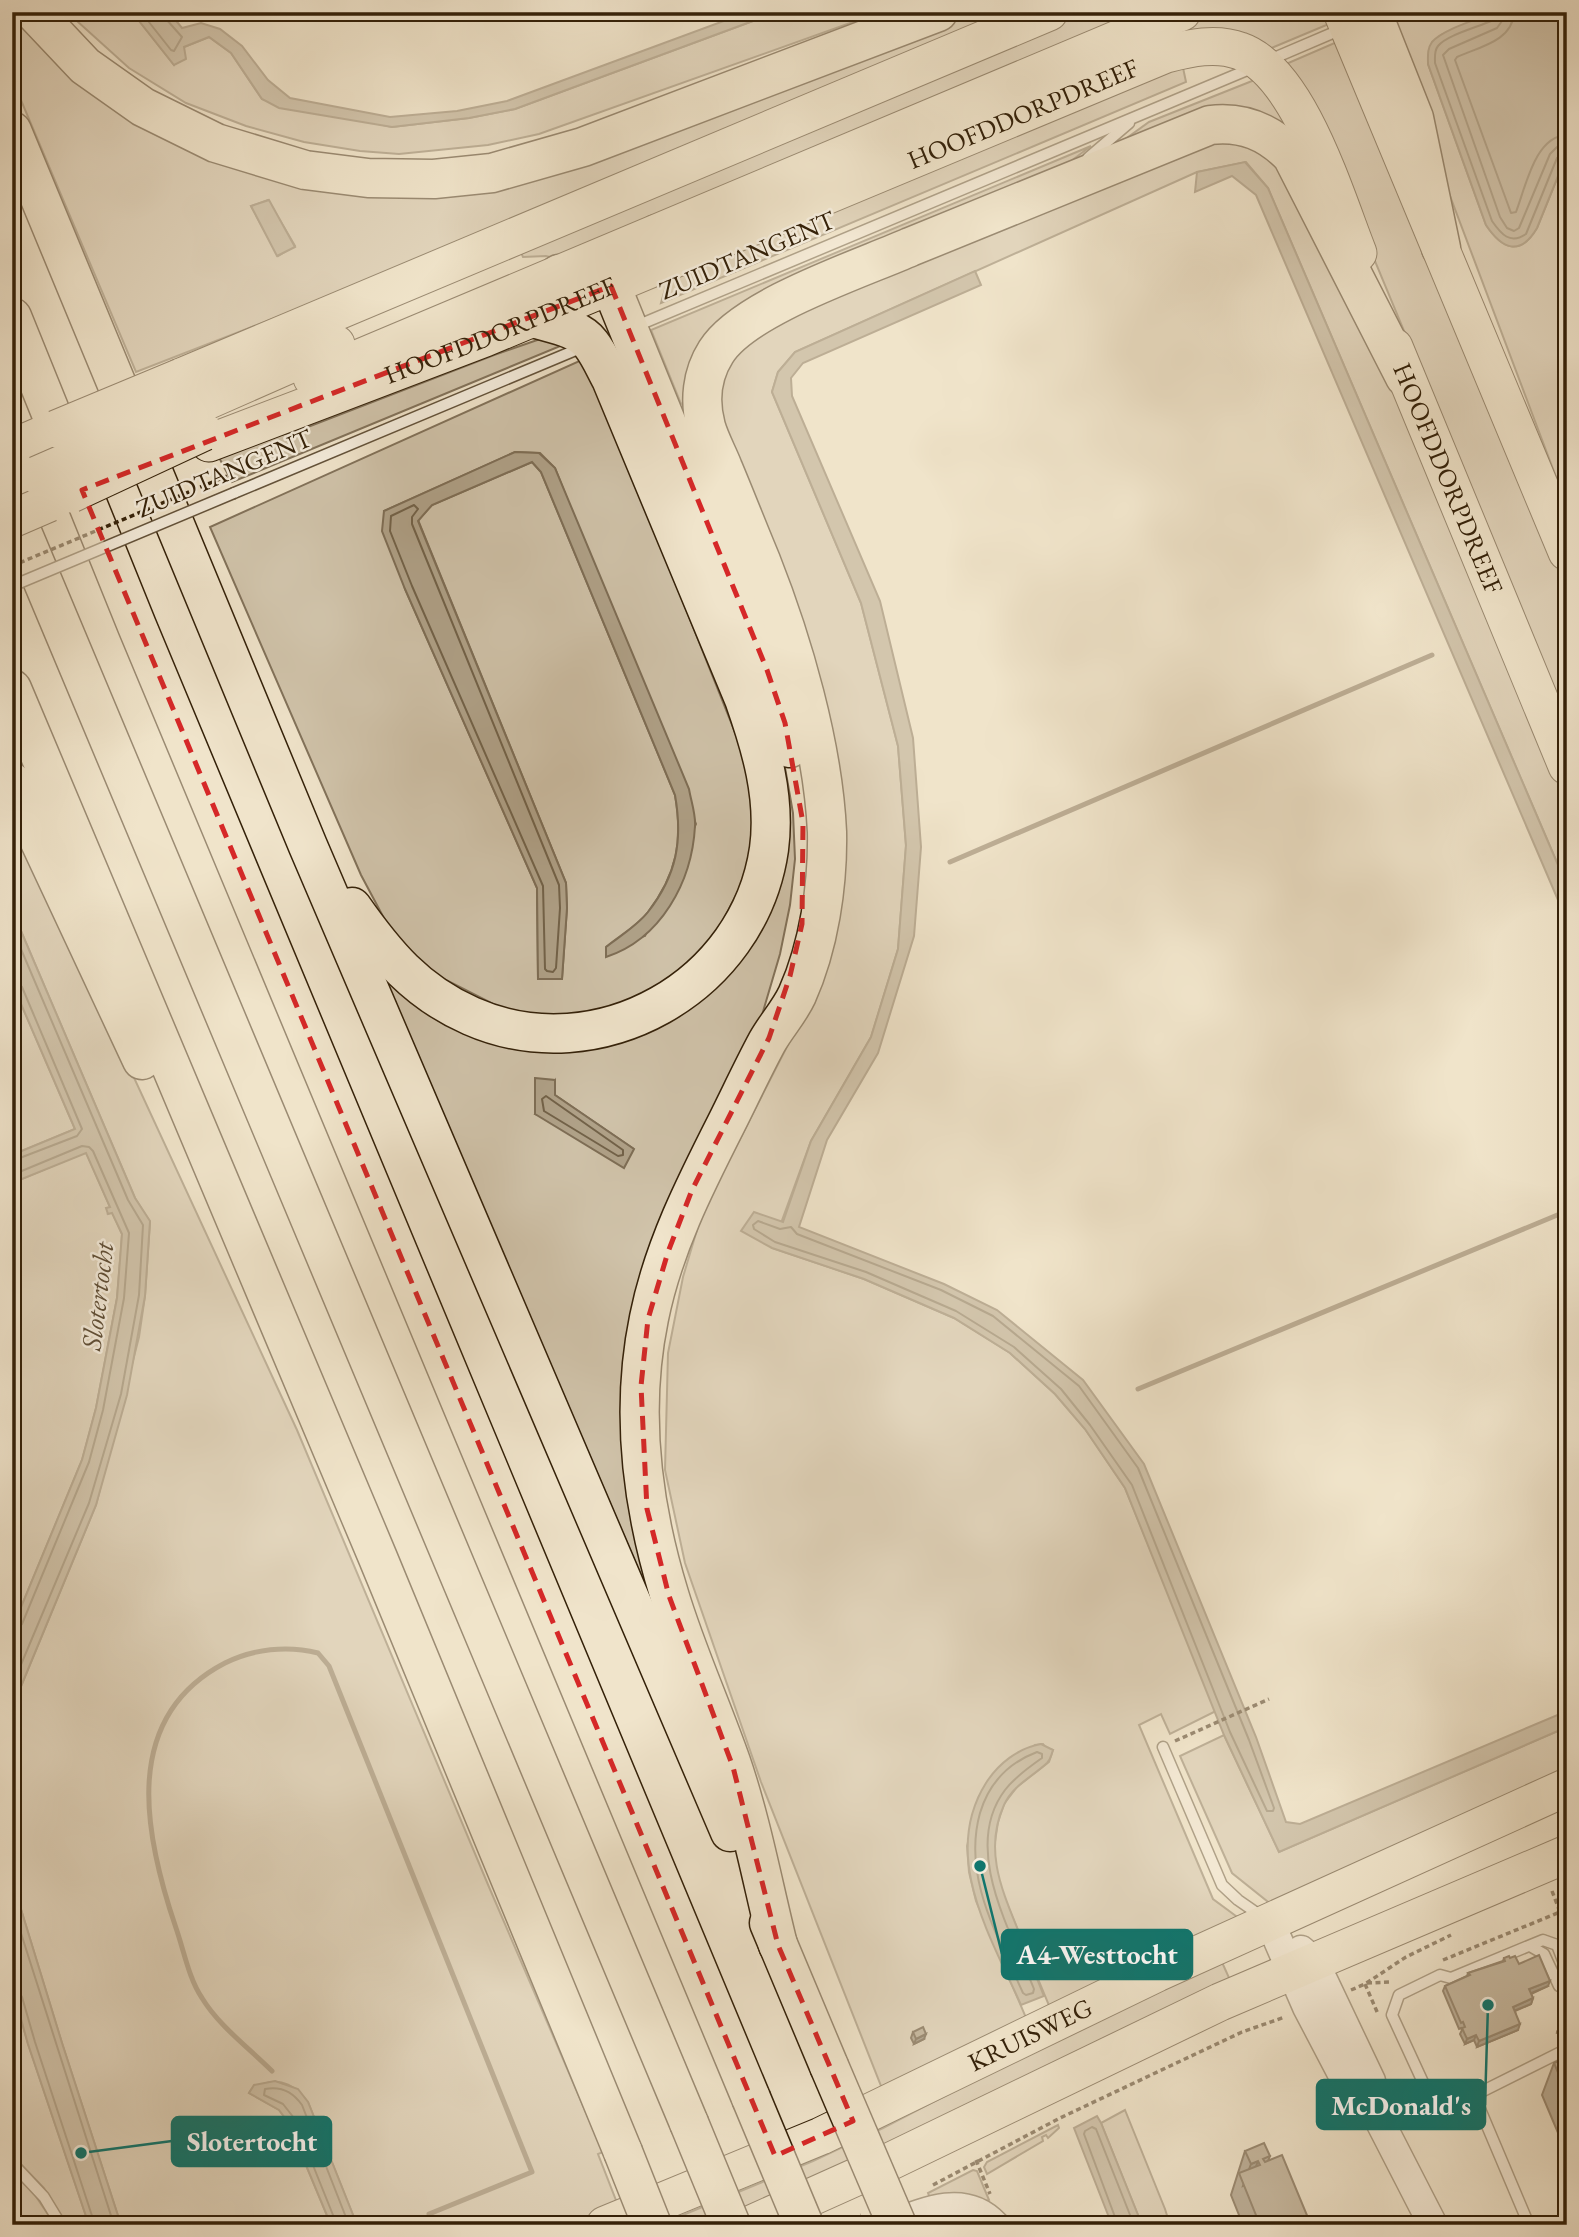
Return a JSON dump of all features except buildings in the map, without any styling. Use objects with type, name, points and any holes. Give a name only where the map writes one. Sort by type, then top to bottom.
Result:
[{"type":"highway","points":[[34,12],[85,66],[143,107],[216,143],[305,170],[368,178],[434,179],[492,173],[583,147],[938,12]]},
{"type":"highway","name":"HOOFDDORPDREEF","points":[[197,415],[1049,12]]},
{"type":"highway","name":"HOOFDDORPDREEF","points":[[12,519],[31,480],[197,415],[485,279],[522,269],[559,274],[1182,12]]},
{"type":"highway","points":[[1364,16],[1414,118],[1441,248],[1567,552]]},
{"type":"highway","name":"HOOFDDORPDREEF","points":[[197,415],[533,318],[1166,54],[1188,49],[1221,47],[1241,51],[1263,63],[1280,80],[1293,99],[1310,134],[1405,377],[1567,766]]},
{"type":"highway","points":[[778,1945],[733,1767],[669,1597],[647,1509],[640,1433],[641,1386],[648,1319],[668,1252],[692,1190],[769,1038],[795,1000],[819,922],[824,887],[827,832],[822,779],[789,641],[706,426],[702,397],[710,362],[730,333],[778,303],[1210,125],[1227,123],[1266,134],[1292,156],[1405,377]]},
{"type":"highway","points":[[12,131],[309,846],[778,1945],[894,2225]]},
{"type":"highway","points":[[309,846],[383,951],[400,969],[450,1006],[472,1017],[519,1030],[541,1033],[586,1032],[635,1019],[680,994],[718,960],[750,912],[766,862],[770,835],[769,794],[760,742],[611,379],[611,286],[657,234]]},
{"type":"highway","points":[[559,274],[611,286]]},
{"type":"highway","points":[[12,317],[142,639],[804,2225]]},
{"type":"highway","points":[[533,318],[573,331],[610,336]]},
{"type":"highway","points":[[610,336],[767,670],[785,723],[803,823],[805,878],[802,924],[790,976],[769,1038]]},
{"type":"highway","points":[[31,480],[731,2225]]},
{"type":"highway","points":[[12,689],[317,1413],[652,2225]]},
{"type":"highway","points":[[12,782],[147,1070],[317,1413]]},
{"type":"highway","name":"KRUISWEG","points":[[605,2225],[811,2140],[1157,1973],[1567,1787]]},
{"type":"highway","name":"KRUISWEG","points":[[749,2225],[1302,1966],[1563,1871]]},
{"type":"street","points":[[1270,1922],[1302,1966],[1319,2002],[1352,2091],[1377,2116],[1433,2225]]},
{"type":"street","points":[[894,2225],[933,2208],[964,2208],[994,2213]]},
{"type":"lane","name":"ZUIDTANGENT","points":[[12,586],[1263,63],[1364,16]]},
{"type":"lane","points":[[1054,188],[1136,116]]},
{"type":"lane","points":[[1163,1747],[1222,1885],[1238,1900],[1270,1922]]},
{"type":"lane","points":[[1427,2091],[1392,2015],[1399,1995],[1440,1975],[1451,1978],[1543,1940],[1556,1945],[1567,1971]]},
{"type":"lane","points":[[1530,1946],[1544,1954],[1559,1986],[1567,1990]]},
{"type":"lane","points":[[1529,2225],[1477,2102],[1479,2093],[1567,2049]]},
{"type":"lane","points":[[12,2163],[44,2197],[61,2225]]},
{"type":"path","points":[[12,566],[227,476]]},
{"type":"path","points":[[1163,1747],[1269,1699]]},
{"type":"path","points":[[1560,1912],[1552,1891],[1563,1871]]},
{"type":"path","points":[[1437,1963],[1560,1912],[1567,1915]]},
{"type":"path","points":[[994,2213],[976,2160],[1242,2032],[1262,2027],[1365,1984],[1406,1957],[1452,1935]]},
{"type":"path","points":[[1365,1984],[1388,1983],[1401,1978]]},
{"type":"path","points":[[1365,1984],[1380,2020],[1392,2015]]},
{"type":"path","points":[[1556,2032],[1567,2034]]},
{"type":"highlighted area","points":[[611,286],[767,670],[785,723],[803,823],[802,924],[790,976],[769,1038],[692,1190],[668,1252],[648,1319],[641,1386],[647,1509],[669,1596],[733,1767],[778,1945],[853,2121],[775,2156],[82,490]]},
{"type":"shaded area","points":[[12,12],[18,12],[95,86],[375,190],[788,82],[967,12],[1023,12],[470,242],[136,372],[12,79]],"holes":[[[268,200],[295,246],[278,256],[251,206]]]},
{"type":"shaded area","points":[[67,12],[132,12],[174,65],[184,47],[209,37],[231,53],[262,99],[392,127],[469,118],[515,109],[777,12],[881,12],[539,134],[488,145],[399,154],[304,142],[246,126],[186,103],[129,68]]},
{"type":"shaded area","points":[[1078,12],[1157,12],[565,261],[546,256],[523,257],[518,246]]},
{"type":"shaded area","points":[[1211,12],[1330,12],[1336,21],[1269,49],[1176,37],[1173,28]]},
{"type":"shaded area","points":[[1406,12],[1495,12],[1441,35],[1428,64],[1486,225],[1498,240],[1518,246],[1531,237],[1567,154],[1567,387],[1560,472],[1567,472],[1567,506],[1384,21]]},
{"type":"shaded area","points":[[1346,38],[1567,579],[1567,723],[1313,112],[1286,64]]},
{"type":"shaded area","points":[[1182,63],[1186,82],[661,303],[666,286],[685,266]]},
{"type":"shaded area","points":[[1257,79],[1305,141],[1275,129],[1084,169],[1149,122]]},
{"type":"shaded area","points":[[1231,132],[1272,147],[1377,347],[1567,801],[1567,886],[1268,188],[1246,162],[1197,172],[795,352],[778,372],[772,392],[861,603],[898,746],[906,846],[898,949],[871,1037],[811,1141],[772,1248],[864,1279],[954,1318],[1010,1353],[1055,1394],[1085,1429],[1125,1488],[1216,1711],[1170,1734],[1161,1714],[1139,1725],[1213,1899],[1240,1919],[1050,2008],[998,1882],[994,1848],[1004,1804],[1017,1787],[1049,1762],[1053,1750],[1043,1744],[1035,1745],[979,1796],[967,1846],[969,1872],[976,1901],[1027,2020],[885,2096],[761,1782],[685,1563],[665,1470],[668,1353],[683,1277],[702,1213],[792,1037],[835,865],[717,410],[722,368],[748,334]]},
{"type":"shaded area","points":[[1091,146],[1034,189],[771,301],[694,399],[681,404],[651,330]]},
{"type":"shaded area","points":[[543,338],[570,342],[232,482],[216,452],[300,430]]},
{"type":"shaded area","points":[[586,358],[744,755],[754,787],[749,870],[713,940],[647,998],[598,1014],[546,1018],[501,1008],[438,976],[394,937],[361,875],[210,527]],"holes":[[[515,452],[540,453],[555,468],[696,824],[645,936],[606,947],[644,917],[666,884],[678,842],[675,795],[541,472],[532,462],[432,505],[418,520],[566,883],[562,979],[538,978],[537,888],[405,589],[384,511]]]},
{"type":"shaded area","points":[[783,756],[793,813],[795,859],[790,905],[780,954],[762,1015],[652,1251],[651,1599],[378,962],[550,1041],[724,963]],"holes":[[[555,1081],[555,1095],[634,1149],[535,1114]]]},
{"type":"shaded area","points":[[12,814],[297,1430],[603,2152],[598,2154],[619,2208],[574,2225],[357,2225],[308,2102],[288,2085],[270,2082],[256,2086],[249,2093],[279,2110],[288,2122],[331,2225],[121,2225],[12,1880],[12,1708],[96,1505],[139,1337],[150,1222],[135,1198],[12,910]]},
{"type":"shaded area","points":[[12,983],[75,1129],[12,1155]]},
{"type":"shaded area","points":[[86,1152],[110,1207],[108,1213],[112,1212],[122,1234],[117,1298],[96,1408],[82,1460],[12,1629],[12,1183]]},
{"type":"shaded area","points":[[1567,1727],[1567,1772],[1272,1905],[1232,1873],[1180,1756],[1224,1735],[1279,1852]]},
{"type":"shaded area","points":[[1221,1960],[1230,1980],[933,2125],[713,2225],[659,2225],[813,2161],[883,2128],[1064,2034]]},
{"type":"shaded area","points":[[12,1987],[28,2044],[89,2225],[66,2225],[44,2188],[12,2155]]},
{"type":"shaded area","points":[[1125,2110],[1170,2225],[1142,2225],[1101,2123]]},
{"type":"shaded area","points":[[1058,2125],[1059,2128],[1048,2138],[1046,2135],[1042,2137],[1043,2141],[987,2174],[984,2167],[987,2162]]},
{"type":"shaded area","points":[[12,2170],[35,2195],[55,2225],[32,2225],[12,2210]]},
{"type":"shaded area","points":[[973,2170],[977,2171],[989,2200],[980,2203],[932,2203],[928,2193]]},
{"type":"water","points":[[132,12],[169,12],[182,28],[201,23],[220,29],[242,46],[268,80],[290,98],[390,117],[457,111],[507,101],[748,12],[777,12],[515,109],[469,118],[392,127],[279,108],[262,99],[231,53],[209,37],[184,47],[186,59],[174,65]]},
{"type":"water","points":[[1495,12],[1567,12],[1567,154],[1537,228],[1531,237],[1518,246],[1498,240],[1486,225],[1428,64],[1429,47],[1437,37]]},
{"type":"water","points":[[1245,162],[1268,188],[1567,886],[1567,921],[1256,195],[1232,176],[1195,192],[1197,172]]},
{"type":"water","points":[[269,200],[295,247],[277,256],[251,206]]},
{"type":"water","points":[[975,271],[981,285],[803,363],[791,378],[792,396],[880,601],[913,738],[921,847],[914,936],[878,1053],[827,1140],[799,1227],[944,1284],[997,1310],[1083,1380],[1144,1464],[1256,1737],[1286,1822],[1300,1824],[1567,1711],[1567,1727],[1279,1852],[1224,1735],[1125,1488],[1085,1429],[1055,1394],[1010,1353],[954,1318],[864,1279],[772,1248],[741,1231],[754,1212],[783,1222],[811,1141],[871,1037],[898,949],[906,845],[898,746],[861,603],[772,392],[778,372],[795,352]]},
{"type":"water","points":[[515,452],[539,453],[555,468],[689,789],[695,817],[688,868],[670,906],[643,937],[606,957],[606,947],[644,917],[666,884],[678,842],[675,795],[541,472],[532,462],[432,505],[418,521],[566,883],[562,979],[538,979],[537,888],[382,531],[384,511]]},
{"type":"water","points":[[12,910],[135,1198],[150,1221],[145,1296],[127,1395],[96,1505],[12,1708],[12,1629],[82,1460],[96,1408],[117,1298],[122,1234],[112,1213],[108,1214],[106,1208],[110,1207],[86,1153],[12,1183],[12,1155],[75,1129],[12,983]]},
{"type":"water","points":[[535,1078],[555,1080],[555,1095],[634,1149],[624,1168],[535,1114]]},
{"type":"water","points":[[1041,1744],[1053,1750],[1050,1758],[1008,1798],[998,1821],[995,1837],[1001,1884],[1044,1996],[1021,2005],[996,1952],[975,1896],[969,1867],[968,1839],[973,1811],[991,1776],[1017,1753]]},
{"type":"water","points":[[12,1880],[121,2225],[89,2225],[28,2044],[12,1987]]},
{"type":"water","points":[[275,2081],[298,2089],[308,2102],[357,2225],[331,2225],[288,2122],[279,2110],[249,2093],[254,2085]]},
{"type":"water","points":[[1097,2116],[1142,2225],[1112,2225],[1074,2128]]},
{"type":"waterway","points":[[950,862],[1432,655]]},
{"type":"waterway","points":[[1138,1389],[1567,1211]]},
{"type":"waterway","points":[[272,2071],[217,2018],[194,1982],[156,1856],[150,1819],[149,1782],[155,1747],[168,1715],[191,1686],[225,1663],[247,1654],[294,1649],[318,1653],[329,1666],[532,2172],[429,2214]]},
{"type":"place","name":"A4-Westtocht","points":[[980,1866]]},
{"type":"place","name":"McDonald's","points":[[1488,2005]]},
{"type":"place","name":"Slotertocht","points":[[81,2153]]}]
